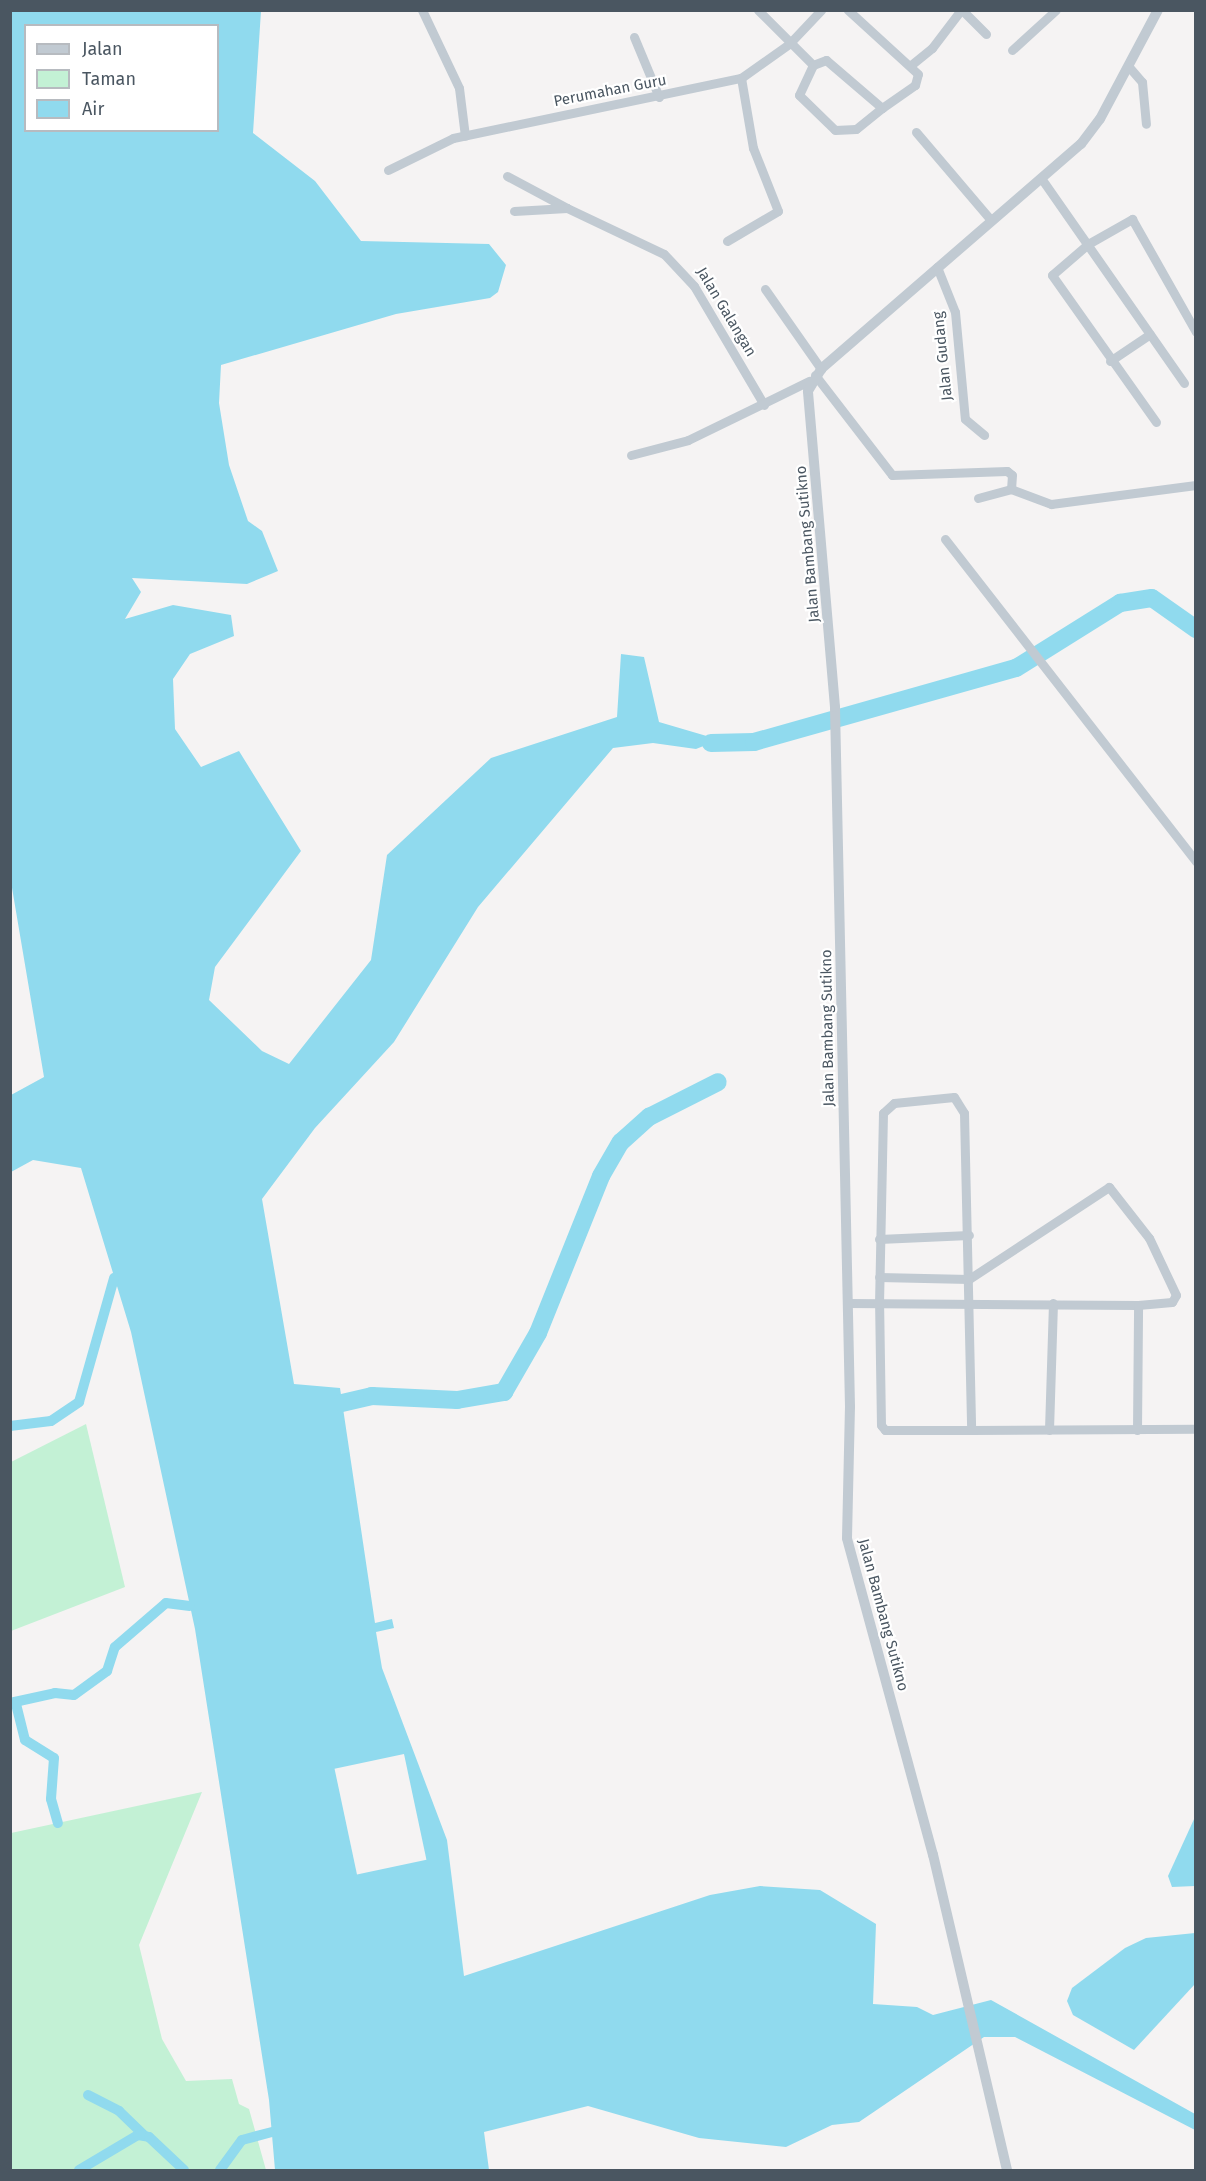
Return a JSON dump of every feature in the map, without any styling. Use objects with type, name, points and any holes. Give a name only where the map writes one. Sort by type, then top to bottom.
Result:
[{"type":"street","points":[[422,10],[459,88],[465,136]]},
{"type":"street","points":[[758,10],[789,44],[813,65]]},
{"type":"street","name":"Perumahan Guru","points":[[388,170],[465,136],[741,78],[789,44],[820,10]]},
{"type":"street","points":[[848,10],[910,65],[918,74],[915,85],[856,129],[836,130],[799,95],[813,65],[826,60],[882,108]]},
{"type":"street","points":[[910,65],[933,48],[961,10],[986,34]]},
{"type":"street","points":[[1012,50],[1056,10]]},
{"type":"street","points":[[631,455],[688,440],[764,405],[815,375],[1041,178],[1091,130],[1129,67],[1158,10]]},
{"type":"street","points":[[634,38],[659,97]]},
{"type":"street","points":[[1129,67],[1142,82],[1146,124]]},
{"type":"street","points":[[727,241],[778,211],[753,148],[741,78]]},
{"type":"street","points":[[916,132],[991,220]]},
{"type":"street","points":[[507,176],[567,208]]},
{"type":"street","points":[[1041,178],[1184,383]]},
{"type":"street","name":"Jalan Galangan","points":[[514,211],[567,208],[664,254],[681,268],[764,405]]},
{"type":"street","points":[[1156,422],[1052,275],[1088,244],[1129,218],[1137,222],[1196,332]]},
{"type":"street","name":"Jalan Gudang","points":[[937,267],[955,312],[965,419],[984,435]]},
{"type":"street","points":[[765,289],[815,375],[892,475],[1007,471],[1012,475],[1011,489]]},
{"type":"street","points":[[1110,360],[1150,334]]},
{"type":"street","name":"Jalan Bambang Sutikno","points":[[815,375],[835,707],[847,1303],[849,1556],[910,1764],[1008,2170]]},
{"type":"street","points":[[978,498],[1011,489],[1051,504],[1196,485]]},
{"type":"street","points":[[945,539],[1196,862]]},
{"type":"street","points":[[970,1430],[969,1235],[964,1113],[954,1098],[894,1103],[883,1113],[879,1239],[882,1428],[970,1430],[1196,1429]]},
{"type":"street","points":[[847,1303],[968,1306],[1053,1303],[1138,1305],[1172,1302],[1176,1292],[1149,1238],[1109,1187],[969,1279],[879,1277]]},
{"type":"street","points":[[879,1239],[969,1235]]},
{"type":"street","points":[[1049,1430],[1053,1303]]},
{"type":"street","points":[[1137,1430],[1138,1305]]},
{"type":"green space","points":[[86,1424],[125,1587],[11,1631],[11,1462]]},
{"type":"green space","points":[[202,1792],[139,1945],[162,2039],[186,2081],[232,2079],[239,2104],[249,2109],[266,2170],[11,2170],[11,1833]]},
{"type":"water","points":[[11,11],[261,11],[253,133],[315,181],[361,241],[489,244],[506,265],[498,292],[490,298],[396,314],[221,365],[219,403],[229,465],[248,521],[262,531],[278,571],[247,584],[132,578],[141,592],[125,619],[173,605],[231,615],[234,636],[190,654],[173,679],[175,729],[201,767],[239,751],[301,851],[215,967],[209,1000],[262,1051],[289,1064],[371,960],[387,855],[491,758],[617,717],[621,654],[644,657],[659,722],[710,737],[711,743],[696,749],[653,743],[613,748],[478,907],[394,1042],[315,1128],[262,1199],[294,1384],[340,1388],[375,1623],[392,1619],[394,1628],[376,1632],[382,1668],[447,1840],[464,1976],[710,1895],[760,1886],[820,1890],[876,1924],[873,2004],[917,2007],[933,2015],[991,2000],[1195,2114],[1195,2130],[1015,2037],[984,2037],[859,2122],[832,2125],[786,2147],[699,2138],[588,2106],[484,2132],[489,2170],[275,2170],[269,2100],[195,1629],[131,1332],[81,1168],[33,1160],[11,1172],[11,1095],[44,1077],[10,876]]},
{"type":"water","points":[[1195,1817],[1195,1886],[1172,1887],[1168,1876]]},
{"type":"water","points":[[1195,1933],[1195,1984],[1134,2050],[1073,2015],[1067,2001],[1072,1988],[1125,1948],[1146,1938]]},
{"type":"pier","points":[[404,1754],[426,1860],[357,1874],[335,1769]]},
{"type":"waterway","points":[[711,743],[754,742],[1016,668],[1120,603],[1152,598],[1196,629]]},
{"type":"waterway","points":[[342,1403],[372,1396],[457,1400],[504,1392],[538,1333],[601,1176],[621,1142],[649,1117],[718,1082]]},
{"type":"waterway","points":[[10,1426],[51,1421],[79,1402],[114,1278]]},
{"type":"waterway","points":[[10,1703],[55,1693],[74,1695],[107,1671],[115,1647],[166,1603],[190,1606]]},
{"type":"waterway","points":[[16,1704],[25,1740],[54,1758],[51,1799],[58,1823]]},
{"type":"waterway","points":[[88,2095],[119,2111],[145,2136]]},
{"type":"waterway","points":[[220,2170],[242,2140],[272,2132]]},
{"type":"waterway","points":[[79,2170],[138,2135],[149,2137],[184,2170]]}]
